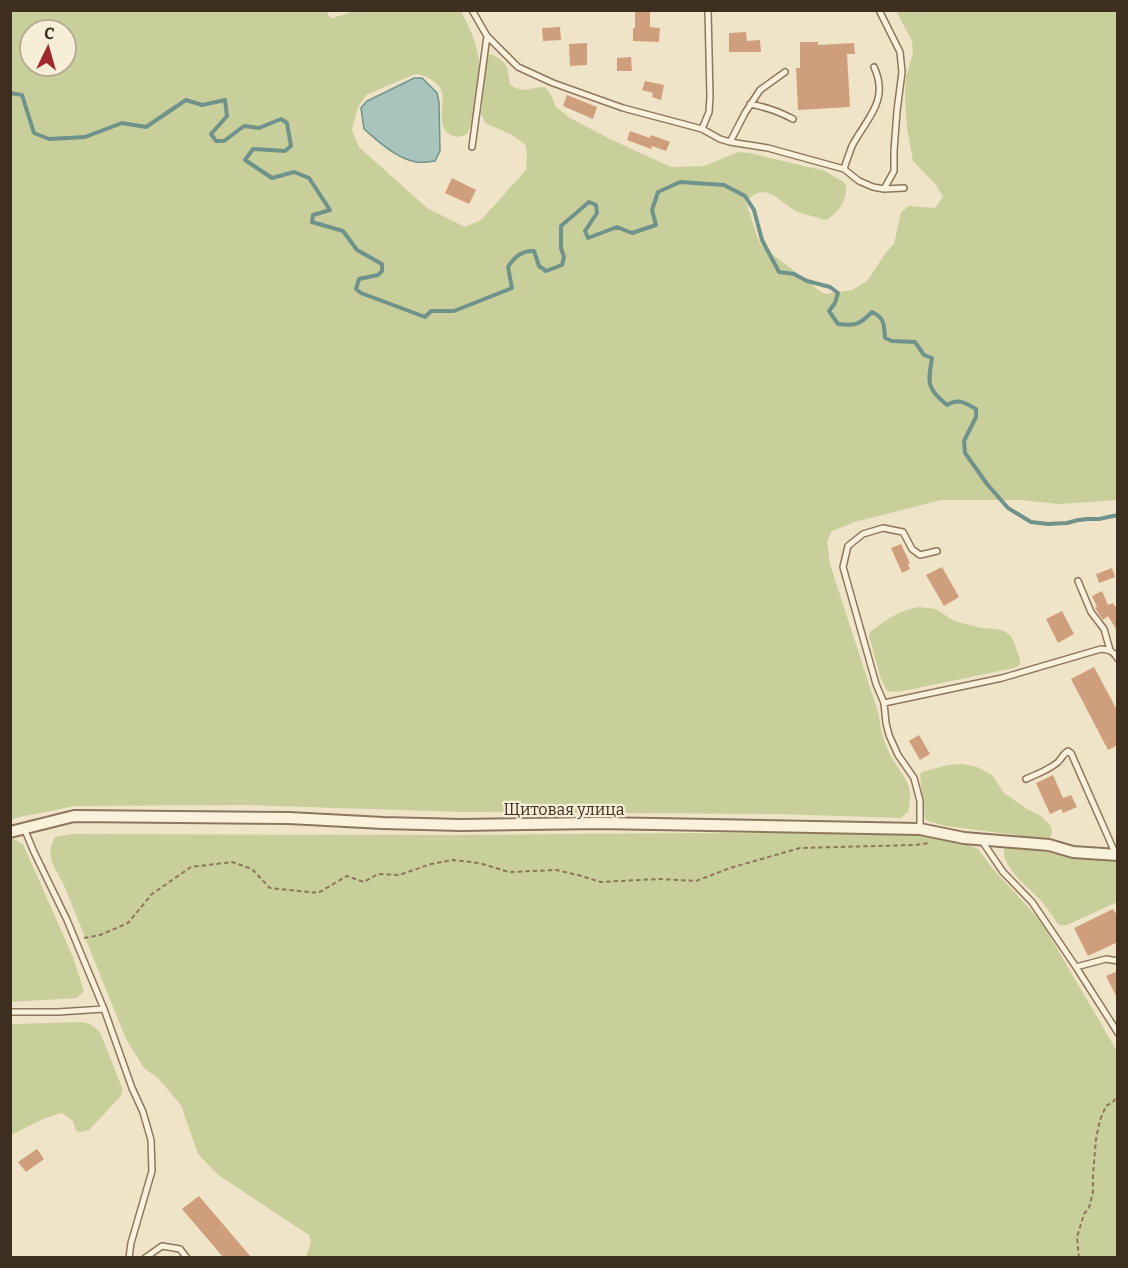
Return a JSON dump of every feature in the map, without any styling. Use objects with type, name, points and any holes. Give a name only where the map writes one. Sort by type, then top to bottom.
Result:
[{"type":"street","name":"Щитовая улица","points":[[10,832],[74,816],[289,818],[461,825],[600,823],[920,829],[982,840],[1049,845],[1073,852],[1117,855]]},
{"type":"lane","points":[[471,10],[487,36],[518,67],[553,83],[623,108],[702,129],[730,142],[768,148],[843,169],[873,188],[904,188]]},
{"type":"lane","points":[[702,129],[709,112],[710,98],[708,10]]},
{"type":"lane","points":[[879,10],[900,52],[902,72],[897,111],[894,171],[884,189]]},
{"type":"lane","points":[[472,147],[487,36]]},
{"type":"lane","points":[[843,169],[878,101],[880,89],[874,67]]},
{"type":"lane","points":[[730,142],[760,90],[785,72]]},
{"type":"lane","points":[[750,104],[793,119]]},
{"type":"lane","points":[[920,829],[920,801],[914,778],[898,755],[889,735],[884,703],[876,684],[843,567],[848,546],[863,534],[883,528],[903,532],[912,549],[920,555],[937,551]]},
{"type":"lane","points":[[1078,581],[1091,612],[1104,629],[1110,650]]},
{"type":"lane","points":[[884,703],[1002,678],[1101,649],[1114,652],[1118,659]]},
{"type":"lane","points":[[1026,779],[1048,769],[1061,760],[1064,753],[1068,751],[1117,855]]},
{"type":"lane","points":[[24,828],[76,940],[143,1112],[151,1140],[152,1171],[130,1243],[129,1257]]},
{"type":"lane","points":[[982,840],[1003,872],[1032,902],[1118,1033]]},
{"type":"lane","points":[[1076,967],[1106,959],[1118,961]]},
{"type":"lane","points":[[10,1012],[104,1009]]},
{"type":"lane","points":[[145,1257],[162,1246],[180,1249],[187,1257]]},
{"type":"path","points":[[76,940],[100,935],[128,923],[152,894],[191,867],[232,862],[252,869],[270,888],[318,892],[347,876],[363,882],[378,874],[399,875],[431,864],[453,860],[479,862],[509,872],[556,870],[578,874],[601,882],[696,880],[800,849],[915,845],[930,842],[941,833]]},
{"type":"path","points":[[1079,1257],[1077,1237],[1093,1192],[1096,1139],[1100,1120],[1106,1106],[1113,1102],[1118,1094]]},
{"type":"green space","points":[[326,10],[332,18],[355,11],[461,11],[476,45],[479,59],[476,97],[467,134],[456,137],[445,130],[442,120],[443,97],[440,88],[431,79],[415,74],[366,95],[358,107],[352,130],[359,147],[427,208],[465,227],[481,220],[526,170],[525,144],[512,135],[485,123],[481,114],[487,56],[491,54],[506,66],[510,85],[525,90],[545,87],[556,107],[570,118],[671,167],[704,166],[738,152],[750,153],[825,171],[845,183],[846,194],[842,204],[826,220],[798,212],[766,193],[753,195],[746,202],[762,246],[826,294],[852,290],[867,281],[894,244],[901,212],[909,206],[935,208],[943,197],[936,185],[913,161],[907,128],[905,95],[906,76],[913,53],[912,41],[896,11],[1117,11],[1117,500],[1058,504],[1021,500],[941,500],[855,522],[832,531],[827,541],[830,564],[879,715],[884,741],[909,788],[908,812],[901,818],[777,814],[462,812],[244,805],[75,806],[11,820],[10,11]]},
{"type":"green space","points":[[919,607],[936,609],[954,621],[1004,631],[1013,640],[1020,665],[908,690],[887,691],[881,679],[869,636],[870,632],[899,613]]},
{"type":"green space","points":[[963,764],[977,767],[992,775],[1004,793],[1041,816],[1051,826],[1050,838],[946,826],[925,819],[920,775],[922,772],[948,765]]},
{"type":"green space","points":[[72,834],[918,834],[970,845],[978,849],[993,869],[1041,921],[1117,1051],[1117,1257],[306,1257],[311,1242],[309,1235],[218,1175],[198,1154],[181,1105],[158,1078],[144,1068],[126,1039],[50,855],[55,837]]},
{"type":"green space","points":[[14,839],[23,844],[73,957],[84,991],[77,998],[11,1002],[10,840]]},
{"type":"green space","points":[[1010,847],[1047,852],[1072,859],[1117,860],[1117,902],[1067,925],[1060,925],[1043,903],[1012,871],[1004,849]]},
{"type":"green space","points":[[81,1022],[90,1024],[100,1032],[123,1090],[120,1097],[89,1130],[76,1131],[73,1121],[62,1113],[11,1135],[11,1024]]},
{"type":"water","points":[[414,78],[422,78],[437,93],[440,151],[435,161],[418,162],[402,157],[388,149],[364,129],[361,108],[367,101]]},
{"type":"building","points":[[635,10],[650,10],[650,27],[660,28],[659,42],[633,41]]},
{"type":"building","points":[[560,27],[561,40],[543,41],[542,28]]},
{"type":"building","points":[[746,32],[747,41],[760,40],[761,52],[729,52],[729,33]]},
{"type":"building","points":[[800,42],[818,42],[818,45],[854,43],[855,54],[847,54],[850,107],[798,110],[796,68],[800,68]]},
{"type":"building","points":[[587,43],[587,65],[570,66],[569,44]]},
{"type":"building","points":[[631,57],[632,71],[617,71],[617,58]]},
{"type":"building","points":[[645,81],[664,85],[661,100],[652,97],[653,93],[642,90]]},
{"type":"building","points":[[567,95],[597,107],[593,119],[563,106]]},
{"type":"building","points":[[630,131],[670,142],[666,151],[652,146],[651,149],[627,140]]},
{"type":"building","points":[[452,178],[476,190],[469,204],[445,193]]},
{"type":"building","points":[[901,544],[910,563],[908,564],[910,569],[902,573],[891,548]]},
{"type":"building","points":[[942,567],[959,597],[944,606],[926,575]]},
{"type":"building","points":[[1112,568],[1115,577],[1099,583],[1096,574]]},
{"type":"building","points":[[1102,591],[1108,605],[1113,603],[1118,611],[1118,632],[1108,616],[1103,620],[1095,608],[1097,607],[1092,596]]},
{"type":"building","points":[[1062,611],[1074,634],[1058,643],[1046,619]]},
{"type":"building","points":[[1094,667],[1118,712],[1118,745],[1108,750],[1071,679]]},
{"type":"building","points":[[919,735],[930,754],[920,760],[909,741]]},
{"type":"building","points":[[1053,775],[1063,798],[1071,795],[1077,807],[1063,813],[1061,809],[1050,814],[1036,783]]},
{"type":"building","points":[[1113,909],[1118,917],[1118,942],[1088,956],[1074,928]]},
{"type":"building","points":[[1118,971],[1118,1000],[1106,976]]},
{"type":"building","points":[[37,1149],[44,1159],[26,1172],[18,1162]]},
{"type":"building","points":[[199,1196],[251,1257],[223,1257],[182,1209]]},
{"type":"waterway","points":[[10,93],[22,95],[34,133],[49,139],[85,137],[122,123],[146,127],[186,100],[202,105],[225,100],[227,116],[211,134],[216,141],[224,141],[244,126],[259,128],[281,119],[287,123],[291,146],[285,151],[253,149],[245,160],[272,178],[294,172],[309,178],[330,210],[313,215],[312,222],[343,231],[357,250],[382,264],[382,271],[378,275],[359,279],[356,289],[361,293],[425,317],[431,311],[454,311],[512,288],[508,267],[522,253],[534,251],[539,266],[546,271],[562,265],[564,257],[561,248],[561,226],[589,202],[596,205],[597,213],[585,231],[588,238],[617,227],[632,233],[656,225],[652,210],[658,192],[680,182],[724,185],[745,196],[754,210],[762,240],[779,272],[794,274],[807,281],[830,287],[838,293],[829,311],[838,324],[857,324],[872,312],[882,319],[885,338],[892,341],[915,342],[924,355],[932,358],[929,379],[935,394],[947,405],[959,402],[976,409],[976,417],[964,441],[965,453],[1008,508],[1031,522],[1048,524],[1118,515]]}]
